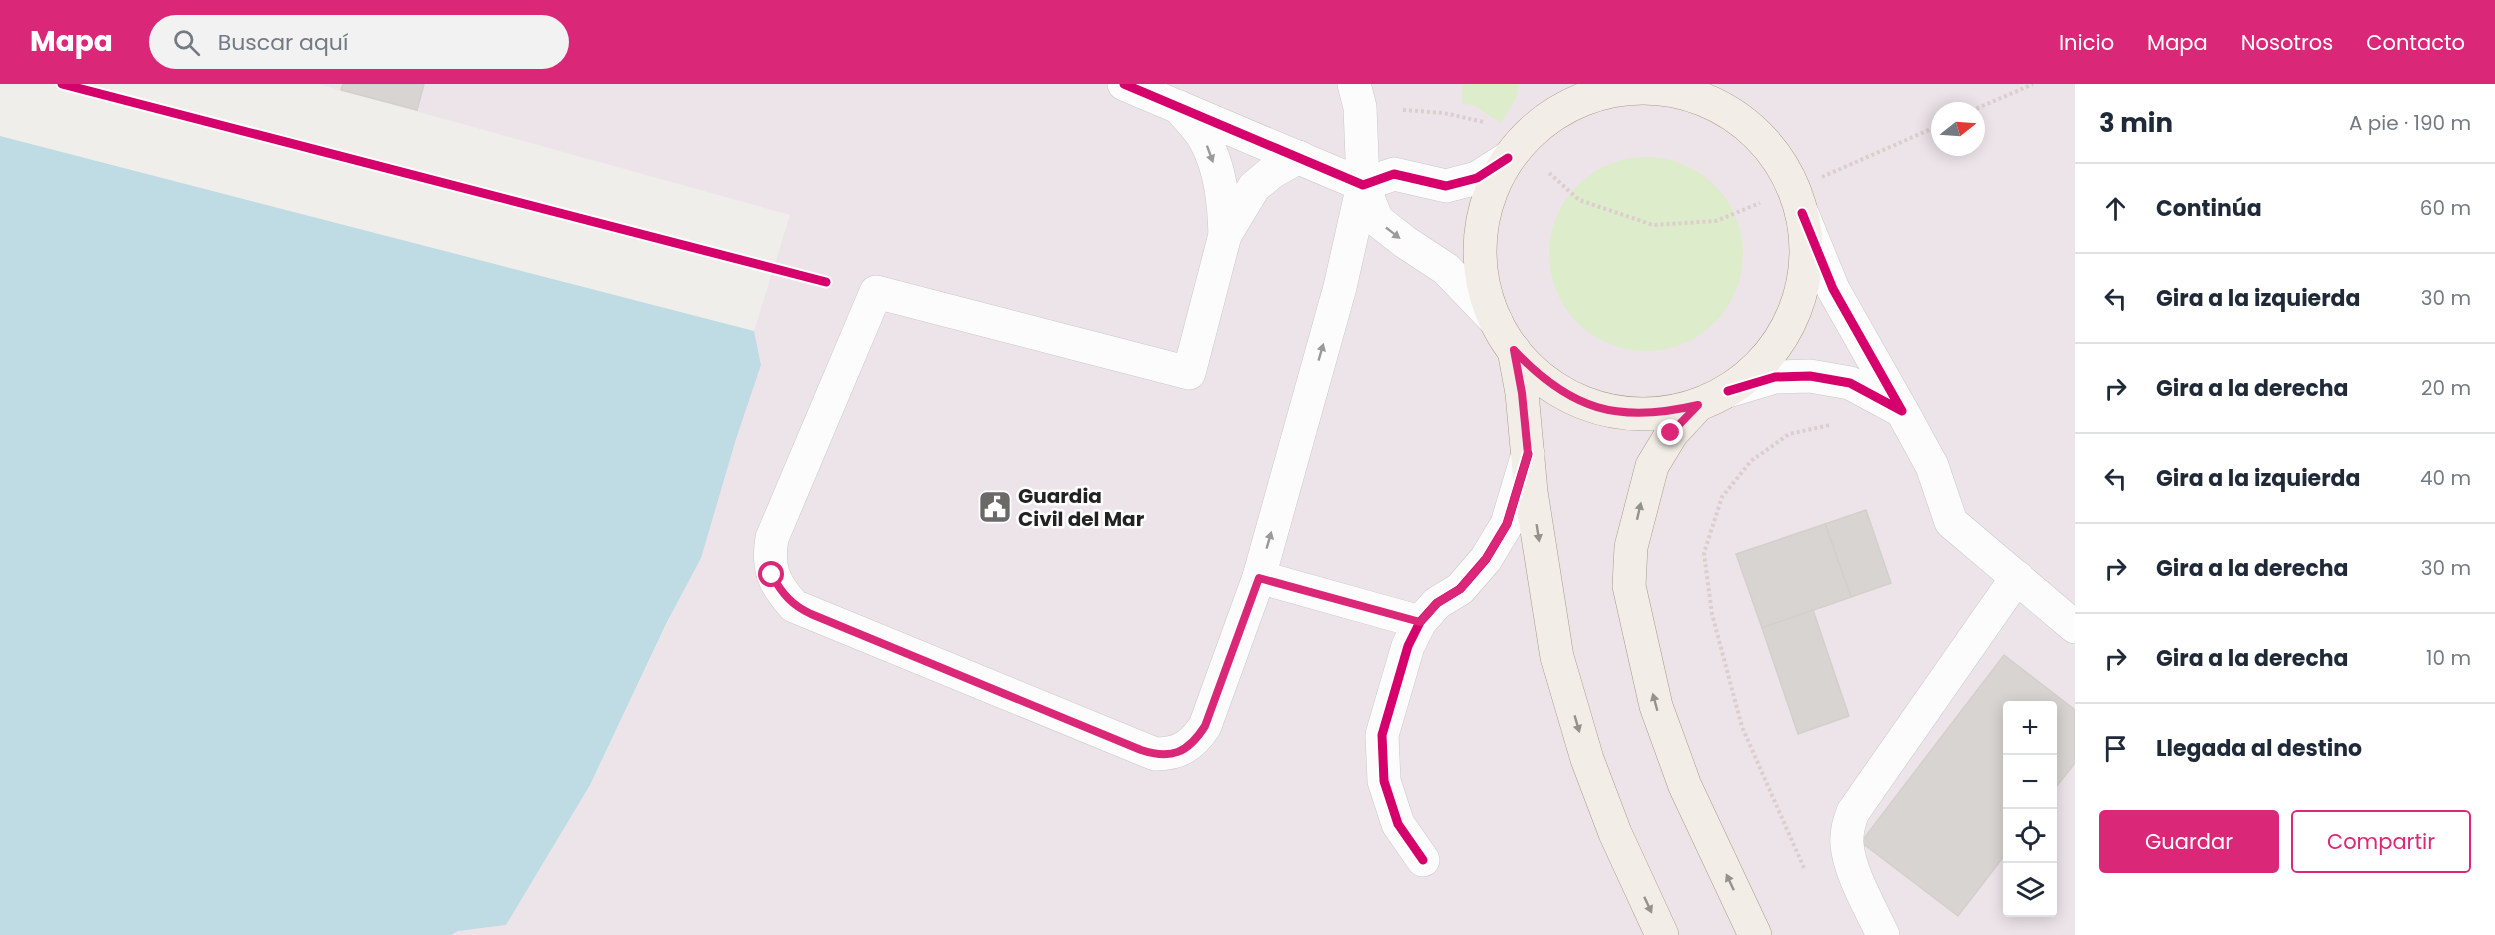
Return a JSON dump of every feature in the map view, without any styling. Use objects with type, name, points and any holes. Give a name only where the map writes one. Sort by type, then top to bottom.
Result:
[{"type":"main road","points":[[1546,119],[1559,84]]},
{"type":"main road","points":[[1718,84],[1749,127],[1773,151],[1798,201],[1806,247],[1803,281],[1794,314],[1778,344],[1756,370],[1728,391],[1698,405],[1665,413],[1630,414],[1597,408],[1565,395],[1537,375],[1514,350],[1496,321],[1485,289],[1480,255],[1482,221],[1492,188],[1513,152],[1546,119],[1589,97],[1622,89],[1656,88],[1690,94],[1721,107],[1749,127]]},
{"type":"main road","points":[[1514,350],[1522,393],[1531,492],[1557,657],[1587,759],[1611,822],[1662,935]]},
{"type":"main road","points":[[1698,405],[1671,433],[1652,466],[1631,547],[1629,586],[1656,706],[1685,786],[1755,935]]},
{"type":"street","points":[[1124,84],[1363,185],[1394,174],[1446,186],[1477,178],[1513,152]]},
{"type":"street","points":[[1299,157],[1272,172],[1254,187],[1225,235],[1188,373],[876,292],[772,538],[769,556],[772,575],[781,592],[794,606],[1155,754],[1171,754],[1185,749],[1197,739],[1205,726],[1259,578],[1340,287],[1363,185],[1357,95]]},
{"type":"street","points":[[1177,106],[1205,139],[1222,196],[1225,235]]},
{"type":"street","points":[[1363,185],[1377,219],[1405,242],[1446,269],[1496,321]]},
{"type":"street","points":[[1798,201],[1833,289],[1932,466],[1951,522],[2075,627]]},
{"type":"street","points":[[1728,391],[1775,376],[1810,376],[1850,383],[1902,411]]},
{"type":"street","points":[[1424,860],[1398,824],[1384,781],[1382,735],[1408,646],[1420,622],[1437,603],[1460,589],[1486,559],[1507,524],[1528,454]]},
{"type":"street","points":[[1883,935],[1850,861],[1847,828],[1853,812],[2017,577]]},
{"type":"street","points":[[1259,578],[1420,622]]},
{"type":"path","points":[[1985,105],[2032,84]]},
{"type":"path","points":[[1357,95],[1484,122],[1513,152],[1579,200],[1653,225],[1716,221],[1798,201],[1931,130]]},
{"type":"path","points":[[1805,869],[1742,727],[1712,614],[1704,553],[1722,497],[1751,461],[1789,434],[1834,425]]},
{"type":"shaded area","points":[[318,84],[2075,84],[2075,935],[451,935],[458,931],[506,925],[590,785],[680,596],[761,365],[754,331],[790,215]]},
{"type":"green space","points":[[1463,84],[1519,84],[1517,97],[1501,123],[1473,105],[1462,104]]},
{"type":"green space","points":[[1636,157],[1656,157],[1692,168],[1715,185],[1727,200],[1736,217],[1743,244],[1743,264],[1736,291],[1727,308],[1715,323],[1700,335],[1683,344],[1656,351],[1636,351],[1600,340],[1571,316],[1560,300],[1553,282],[1549,264],[1549,244],[1560,208],[1584,179],[1600,168],[1618,161]]},
{"type":"water","points":[[0,136],[754,331],[761,365],[736,439],[701,558],[667,622],[590,785],[506,925],[458,931],[451,935],[0,935]]},
{"type":"building","points":[[343,84],[424,84],[417,110],[341,90]]},
{"type":"building","points":[[1866,510],[1891,583],[1851,597],[1825,524]]},
{"type":"building","points":[[1825,524],[1851,597],[1762,628],[1736,554]]},
{"type":"building","points":[[1813,610],[1849,716],[1798,734],[1762,628]]},
{"type":"building","points":[[2004,655],[2075,710],[2075,763],[2057,786],[2057,701],[2003,701],[2003,858],[1958,916],[1861,842]]},
{"type":"cycle path","points":[[62,84],[826,282]]},
{"type":"cycle path","points":[[1124,84],[1363,185],[1394,174],[1446,186],[1477,178],[1508,158]]},
{"type":"cycle path","points":[[1728,391],[1775,377],[1810,376],[1850,383],[1902,411],[1833,289],[1802,213]]},
{"type":"cycle path","points":[[1423,860],[1398,824],[1384,781],[1382,735],[1408,646],[1420,622],[1437,603],[1460,589],[1486,559],[1507,524],[1528,454]]},
{"type":"place","name":"Guardia Civil del Mar","points":[[995,507]]},
{"type":"route","points":[[772,575],[781,592],[794,606],[811,614],[1141,750],[1155,754],[1171,754],[1185,749],[1197,739],[1205,726],[1259,578],[1420,622],[1437,603],[1460,589],[1486,559],[1507,524],[1528,454],[1522,393],[1514,350],[1537,375],[1565,395],[1597,408],[1630,414],[1665,413],[1698,405],[1671,433]]}]
